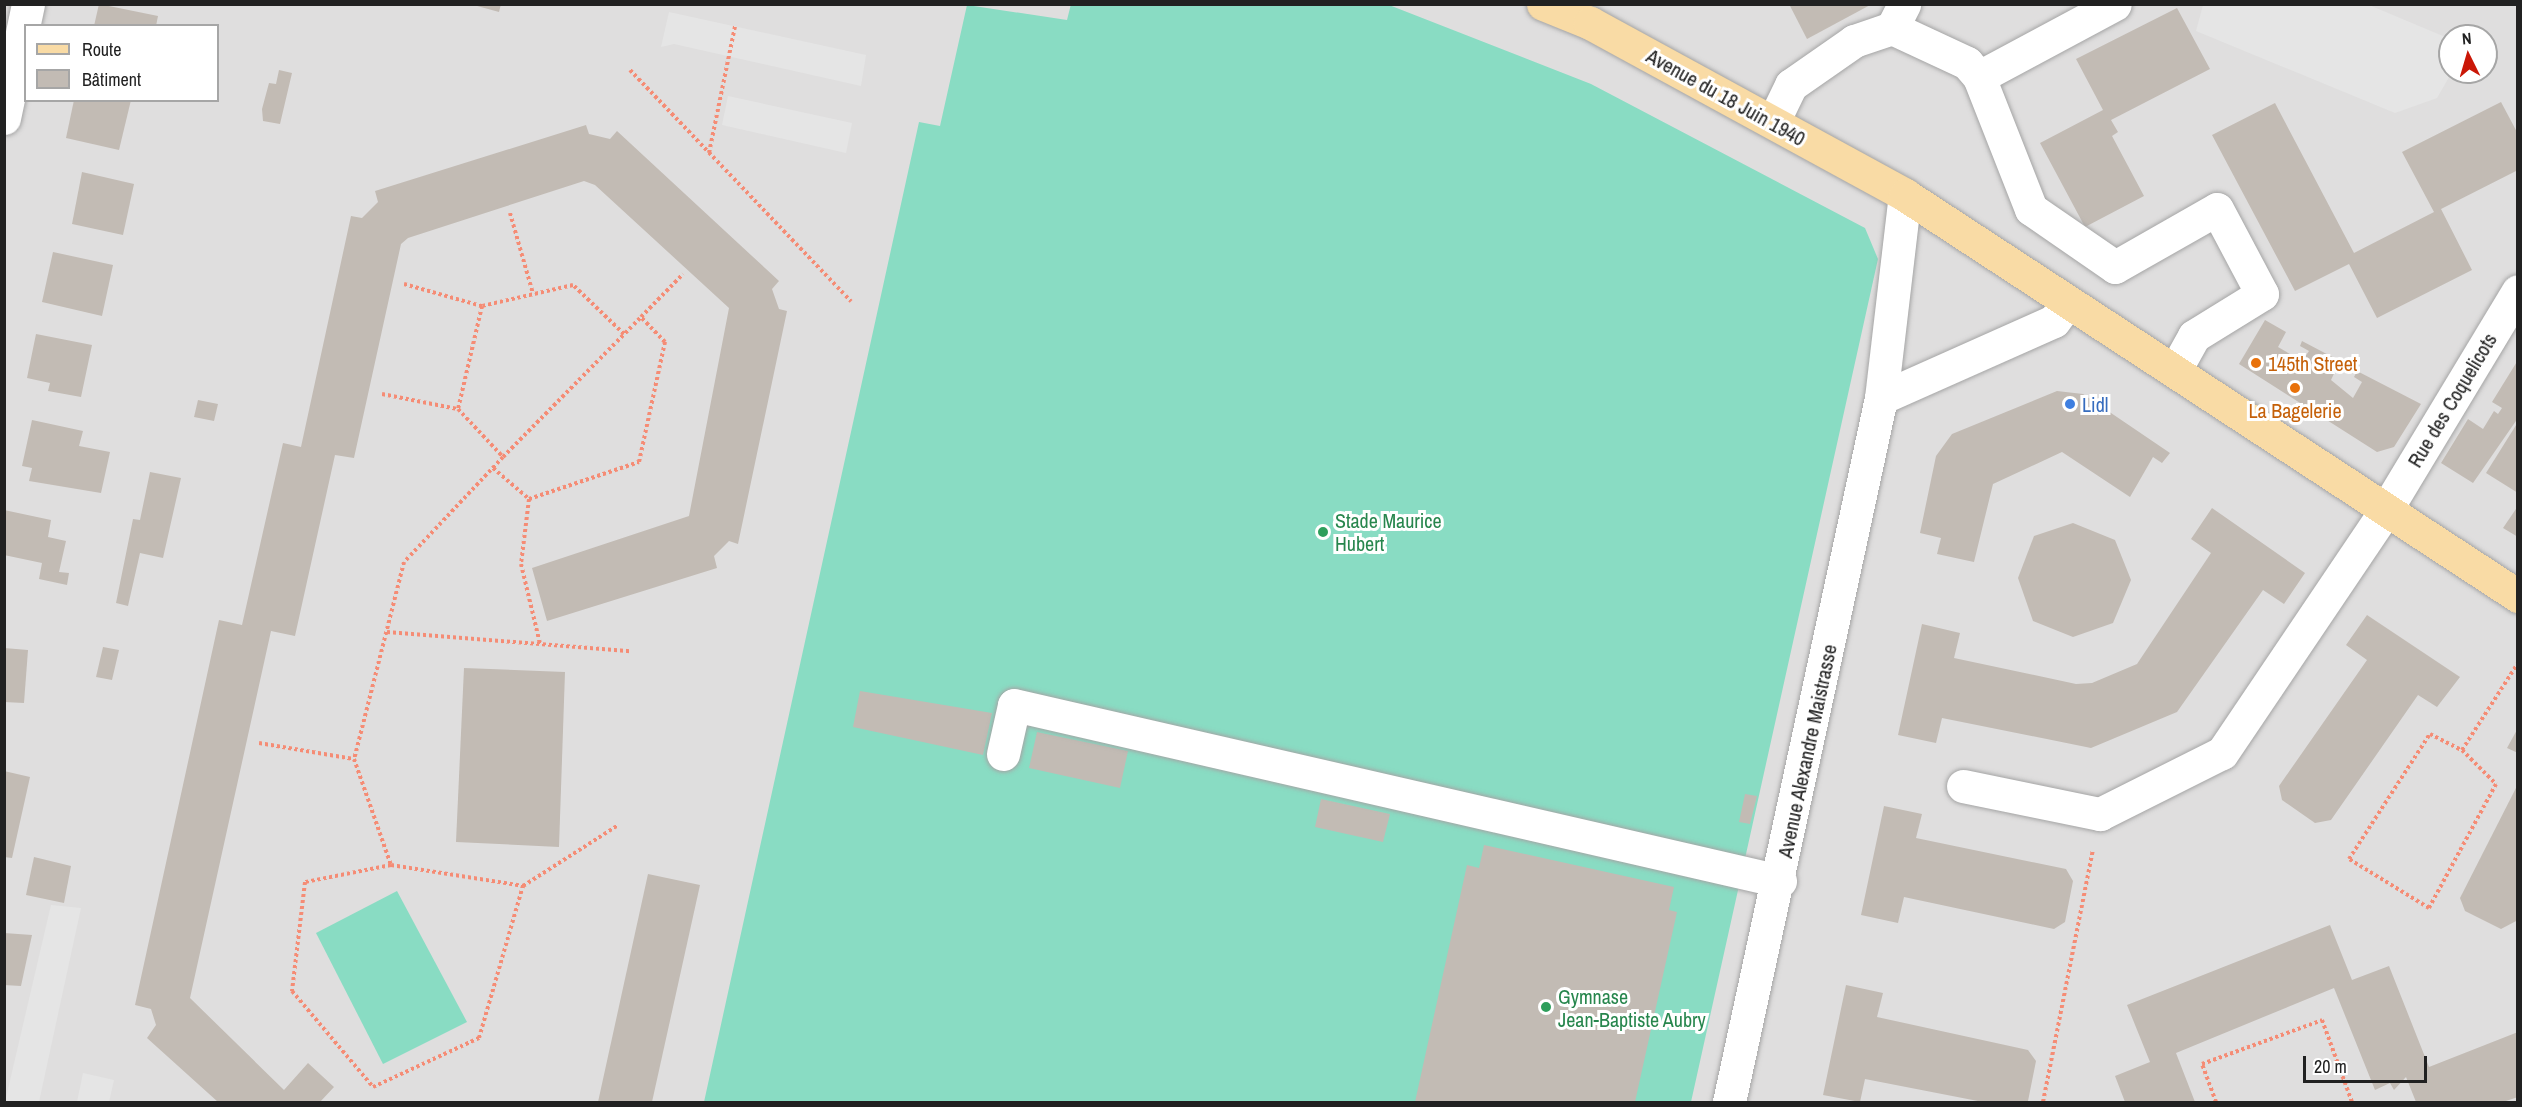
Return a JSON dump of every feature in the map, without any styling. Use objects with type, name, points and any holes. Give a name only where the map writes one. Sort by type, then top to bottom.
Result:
[{"type":"main road","name":"Avenue du 18 Juin 1940","points":[[1543,4],[1594,14],[1773,122],[1905,195],[2067,303],[2175,370],[2387,508],[2517,596]]},
{"type":"street","points":[[4,118],[28,4]]},
{"type":"street","points":[[1979,77],[2115,4]]},
{"type":"street","points":[[1773,122],[1791,85],[1854,41],[1898,16],[1967,63],[1979,77],[2031,209],[2115,267],[2217,209],[2262,294],[2194,336],[2175,370]]},
{"type":"street","name":"Avenue Alexandre Maistrasse","points":[[1729,1102],[1780,880],[1881,398],[1905,195]]},
{"type":"street","name":"Rue des Coquelicots","points":[[2100,814],[2222,753],[2387,508],[2517,291]]},
{"type":"street","points":[[1881,398],[2054,321],[2067,303]]},
{"type":"street","points":[[1003,754],[1014,705],[1780,880]]},
{"type":"street","points":[[1963,786],[2100,814]]},
{"type":"path","points":[[709,153],[735,26]]},
{"type":"path","points":[[630,70],[851,301]]},
{"type":"path","points":[[510,213],[533,294]]},
{"type":"path","points":[[391,865],[354,759],[404,562],[682,274]]},
{"type":"path","points":[[404,284],[482,306],[573,285],[624,334]]},
{"type":"path","points":[[458,409],[482,306]]},
{"type":"path","points":[[529,499],[639,462],[665,342],[641,317]]},
{"type":"path","points":[[382,394],[458,409],[502,458]]},
{"type":"path","points":[[494,468],[529,499]]},
{"type":"path","points":[[529,499],[521,564],[540,644]]},
{"type":"path","points":[[387,632],[630,651]]},
{"type":"path","points":[[2462,750],[2517,663]]},
{"type":"path","points":[[2430,734],[2462,750],[2496,784],[2429,908],[2349,859],[2430,734]]},
{"type":"path","points":[[258,743],[354,759]]},
{"type":"path","points":[[2043,1102],[2100,814]]},
{"type":"path","points":[[523,886],[480,1038],[372,1087],[292,991],[305,882],[391,865],[523,886],[617,826]]},
{"type":"path","points":[[2216,1102],[2202,1064],[2322,1020],[2352,1102]]},
{"type":"shaded area","points":[[5,5],[2517,5],[2517,1102],[5,1102]]},
{"type":"shaded area","points":[[2203,5],[2369,5],[2438,34],[2438,84],[2445,84],[2437,98],[2395,113],[2196,31]]},
{"type":"shaded area","points":[[669,12],[866,55],[861,86],[674,44],[661,47]]},
{"type":"shaded area","points":[[728,96],[852,123],[846,153],[722,125]]},
{"type":"shaded area","points":[[51,905],[81,908],[39,1102],[5,1102]]},
{"type":"shaded area","points":[[83,1073],[114,1080],[109,1102],[77,1102]]},
{"type":"green space","name":"Stade Maurice Hubert","points":[[1071,4],[1389,5],[1591,84],[1865,228],[1878,259],[1691,1102],[704,1102],[919,122],[940,126],[967,5],[1067,20]]},
{"type":"green space","points":[[397,891],[467,1022],[383,1064],[316,933]]},
{"type":"building","points":[[99,4],[158,16],[156,24],[94,24]]},
{"type":"building","points":[[470,4],[501,4],[499,12]]},
{"type":"building","points":[[1789,4],[1872,4],[1807,39]]},
{"type":"building","points":[[2177,8],[2210,69],[2111,120],[2118,132],[2112,136],[2144,196],[2085,227],[2040,143],[2103,110],[2076,59]]},
{"type":"building","points":[[279,70],[292,73],[280,124],[263,121],[262,109],[269,83],[276,84]]},
{"type":"building","points":[[74,102],[131,102],[119,150],[66,138]]},
{"type":"building","points":[[2501,102],[2518,134],[2518,170],[2441,209],[2472,270],[2377,318],[2349,264],[2295,291],[2212,135],[2275,103],[2354,253],[2434,212],[2402,152]]},
{"type":"building","points":[[586,125],[589,134],[610,139],[617,131],[779,281],[772,289],[779,309],[787,311],[738,544],[729,541],[714,556],[717,568],[547,621],[532,568],[689,516],[729,308],[595,185],[584,181],[408,238],[401,244],[354,458],[335,455],[295,636],[271,631],[190,998],[284,1090],[308,1063],[334,1087],[320,1102],[218,1102],[147,1038],[156,1025],[151,1009],[135,1005],[219,620],[242,625],[283,443],[301,447],[351,216],[362,218],[378,202],[375,191]]},
{"type":"building","points":[[82,172],[134,184],[123,235],[72,224]]},
{"type":"building","points":[[53,252],[113,265],[102,316],[42,302]]},
{"type":"building","points":[[2265,320],[2286,332],[2278,347],[2302,361],[2309,351],[2300,346],[2302,341],[2340,361],[2331,380],[2353,398],[2362,382],[2354,377],[2357,371],[2421,404],[2394,447],[2377,452],[2239,364]]},
{"type":"building","points":[[36,334],[92,345],[81,397],[48,391],[50,383],[27,378]]},
{"type":"building","points":[[2518,360],[2518,418],[2473,483],[2441,463],[2468,419],[2483,429],[2494,411],[2498,414],[2502,408],[2492,402]]},
{"type":"building","points":[[2057,391],[2083,394],[2170,453],[2162,463],[2153,457],[2130,497],[2062,452],[1993,484],[1974,562],[1937,554],[1941,538],[1920,533],[1936,456],[1952,434]]},
{"type":"building","points":[[198,400],[218,404],[214,421],[194,417]]},
{"type":"building","points":[[32,420],[83,431],[79,446],[110,452],[101,493],[29,481],[32,468],[22,466]]},
{"type":"building","points":[[2518,422],[2518,493],[2486,473]]},
{"type":"building","points":[[150,472],[181,478],[163,558],[140,553],[128,606],[116,603],[133,519],[140,520]]},
{"type":"building","points":[[2518,506],[2518,537],[2503,528]]},
{"type":"building","points":[[2212,508],[2305,573],[2284,604],[2263,590],[2177,712],[2091,748],[1942,718],[1936,743],[1898,735],[1922,624],[1960,633],[1954,658],[2076,684],[2092,683],[2137,664],[2211,553],[2191,539]]},
{"type":"building","points":[[4,510],[51,520],[48,537],[66,541],[59,572],[69,573],[67,585],[39,579],[42,563],[4,555]]},
{"type":"building","points":[[2073,523],[2115,540],[2131,580],[2113,623],[2073,637],[2033,621],[2018,578],[2034,536]]},
{"type":"building","points":[[2367,615],[2460,677],[2437,707],[2418,695],[2331,820],[2315,823],[2282,800],[2279,786],[2367,660],[2346,645]]},
{"type":"building","points":[[103,647],[119,650],[112,680],[96,677]]},
{"type":"building","points":[[4,648],[28,650],[24,703],[4,702]]},
{"type":"building","points":[[464,668],[565,672],[559,847],[456,842]]},
{"type":"building","points":[[860,691],[992,713],[983,755],[853,727]]},
{"type":"building","points":[[2518,728],[2518,753],[2507,748]]},
{"type":"building","points":[[1037,732],[1128,751],[1120,788],[1029,768]]},
{"type":"building","points":[[4,771],[30,777],[12,858],[4,857]]},
{"type":"building","points":[[2518,784],[2518,920],[2501,929],[2465,911],[2460,898]]},
{"type":"building","points":[[1745,794],[1757,796],[1750,824],[1739,822]]},
{"type":"building","points":[[1321,799],[1390,814],[1383,842],[1315,827]]},
{"type":"building","points":[[1884,806],[1922,814],[1916,838],[2066,869],[2073,881],[2065,922],[2054,929],[1904,897],[1898,923],[1861,915]]},
{"type":"building","name":"Gymnase Jean-Baptiste Aubry","points":[[1484,845],[1674,887],[1669,910],[1677,912],[1635,1102],[1415,1102],[1467,865],[1479,868]]},
{"type":"building","points":[[34,857],[71,866],[64,903],[26,895]]},
{"type":"building","points":[[648,874],[700,885],[652,1102],[598,1102]]},
{"type":"building","points":[[2330,925],[2352,980],[2389,966],[2429,1067],[2518,1032],[2518,1097],[2503,1102],[2416,1102],[2406,1077],[2394,1090],[2390,1083],[2375,1090],[2334,988],[2176,1053],[2195,1102],[2125,1102],[2115,1076],[2150,1062],[2127,1005]]},
{"type":"building","points":[[4,933],[32,935],[21,986],[4,985]]},
{"type":"building","points":[[1846,985],[1883,993],[1877,1017],[2028,1050],[2036,1061],[2028,1101],[1983,1102],[1865,1079],[1860,1102],[1823,1095]]},
{"type":"place","name":"145th Street","points":[[2256,363]]},
{"type":"place","name":"La Bagelerie","points":[[2295,388]]},
{"type":"place","name":"Lidl","points":[[2070,404]]},
{"type":"place","name":"Stade Maurice Hubert","points":[[1323,532]]},
{"type":"place","name":"Gymnase Jean-Baptiste Aubry","points":[[1546,1007]]}]
